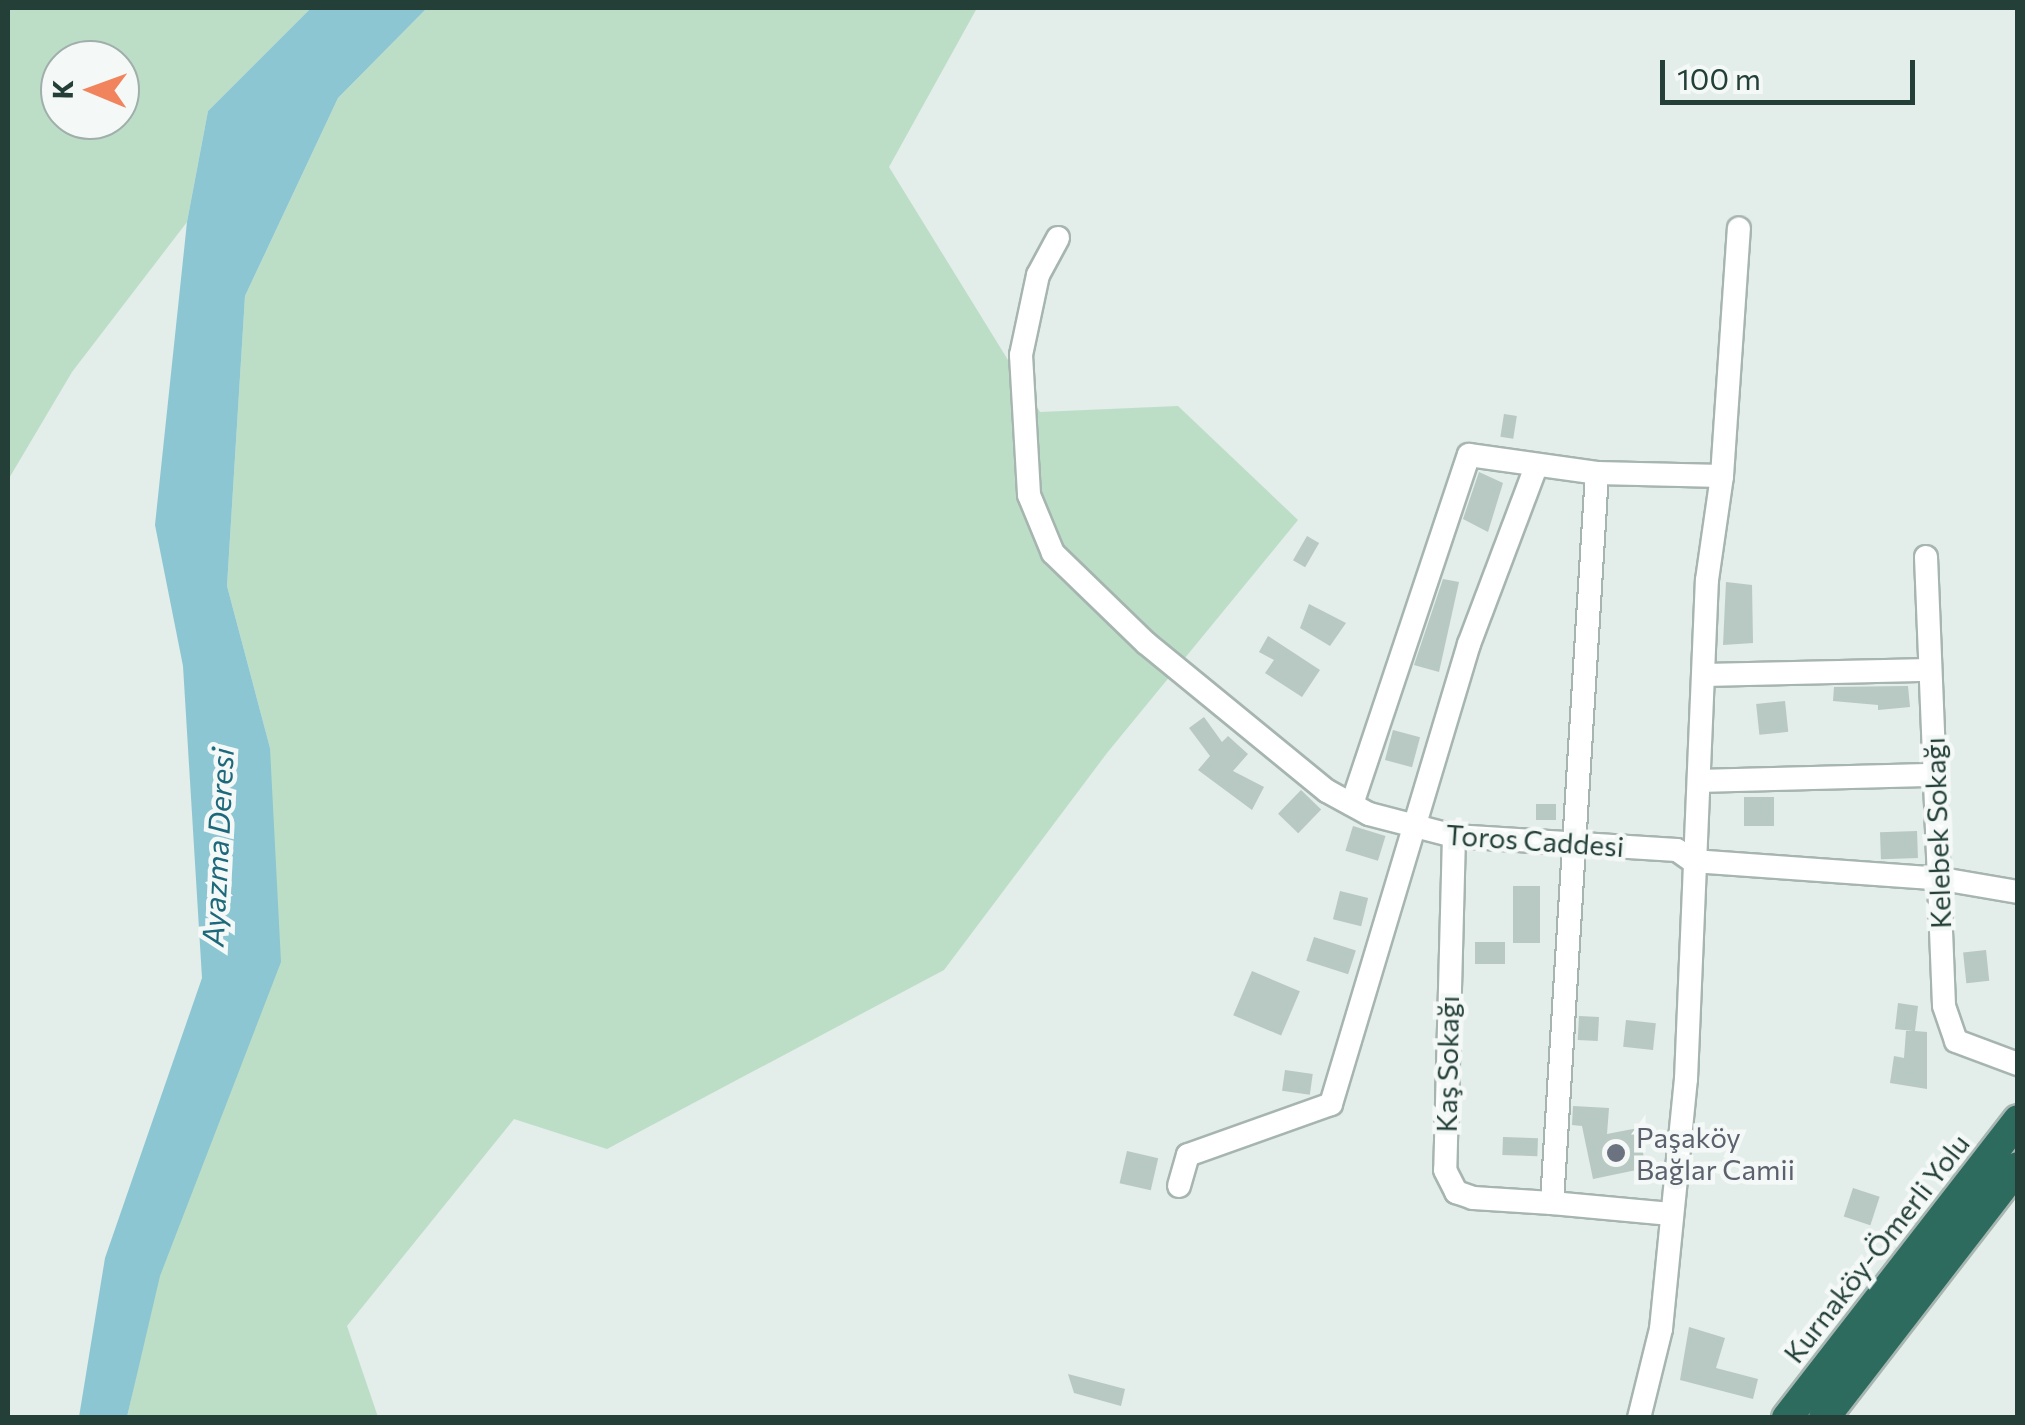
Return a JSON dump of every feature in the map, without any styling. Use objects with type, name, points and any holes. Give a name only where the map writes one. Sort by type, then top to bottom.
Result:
[{"type":"highway","name":"Kurnaköy-Ömerli Yolu","points":[[1787,1418],[2018,1120]]},
{"type":"highway","points":[[1824,1418],[2018,1168]]},
{"type":"street","points":[[1638,1418],[1661,1328],[1686,1080],[1707,580],[1722,476],[1739,229]]},
{"type":"street","points":[[1058,238],[1038,275],[1021,355],[1029,495],[1054,553],[1146,643],[1282,758],[1352,804],[1416,829],[1469,644],[1536,467]]},
{"type":"street","points":[[1352,804],[1462,462],[1470,455],[1536,467],[1722,476]]},
{"type":"street","points":[[1552,1202],[1597,472]]},
{"type":"street","name":"Kelebek Sokağı","points":[[1926,558],[1948,1025],[1966,1047],[2018,1064]]},
{"type":"street","points":[[1704,675],[1930,670]]},
{"type":"street","points":[[1698,781],[1935,776]]},
{"type":"street","name":"Toros Caddesi","points":[[1179,1186],[1188,1155],[1330,1104],[1416,829],[1454,836],[1677,850],[1693,861],[1942,879],[2018,892]]},
{"type":"street","name":"Kaş Sokağı","points":[[1454,836],[1446,1170],[1456,1192],[1473,1198],[1670,1214]]},
{"type":"green space","points":[[8,8],[311,8],[208,111],[187,222],[72,372],[8,480]]},
{"type":"green space","points":[[427,8],[977,8],[889,167],[1040,412],[1178,406],[1298,520],[1107,753],[944,970],[607,1149],[514,1119],[347,1326],[378,1417],[127,1418],[270,748],[227,586],[245,296],[338,98]]},
{"type":"water","name":"Ayazma Deresi","points":[[311,8],[427,8],[338,98],[245,296],[227,586],[270,748],[281,962],[160,1276],[127,1417],[79,1417],[105,1258],[202,978],[183,666],[155,525],[187,222],[208,111]]},
{"type":"building","points":[[1504,414],[1517,416],[1513,439],[1500,437]]},
{"type":"building","points":[[1479,472],[1503,483],[1488,532],[1463,519]]},
{"type":"building","points":[[1307,536],[1319,543],[1305,567],[1293,560]]},
{"type":"building","points":[[1443,579],[1459,582],[1439,672],[1414,665]]},
{"type":"building","points":[[1726,582],[1752,585],[1753,643],[1723,645]]},
{"type":"building","points":[[1309,604],[1346,623],[1330,646],[1300,628]]},
{"type":"building","points":[[1268,636],[1320,670],[1302,697],[1265,673],[1274,660],[1259,652]]},
{"type":"building","points":[[1908,686],[1910,707],[1878,710],[1878,705],[1833,701],[1834,687]]},
{"type":"building","points":[[1785,701],[1788,732],[1759,735],[1756,704]]},
{"type":"building","points":[[1204,717],[1222,742],[1228,736],[1248,754],[1233,771],[1264,787],[1252,810],[1198,770],[1210,756],[1189,728]]},
{"type":"building","points":[[1393,730],[1420,737],[1412,767],[1385,760]]},
{"type":"building","points":[[1301,790],[1321,809],[1298,833],[1278,814]]},
{"type":"building","points":[[1744,797],[1774,797],[1774,826],[1744,826]]},
{"type":"building","points":[[1536,804],[1556,804],[1556,820],[1536,820]]},
{"type":"building","points":[[1353,826],[1386,836],[1378,861],[1345,851]]},
{"type":"building","points":[[1917,831],[1918,858],[1881,859],[1880,832]]},
{"type":"building","points":[[1513,886],[1540,886],[1540,943],[1513,943]]},
{"type":"building","points":[[1340,891],[1368,898],[1361,926],[1333,919]]},
{"type":"building","points":[[1314,937],[1356,951],[1348,974],[1306,961]]},
{"type":"building","points":[[1475,942],[1505,942],[1505,964],[1475,964]]},
{"type":"building","points":[[1986,950],[1989,981],[1966,983],[1963,952]]},
{"type":"building","points":[[1252,971],[1300,991],[1281,1036],[1233,1015]]},
{"type":"building","points":[[1898,1003],[1918,1006],[1915,1031],[1927,1032],[1927,1089],[1890,1083],[1894,1056],[1904,1058],[1906,1031],[1913,1031],[1895,1029]]},
{"type":"building","points":[[1579,1016],[1599,1017],[1598,1041],[1578,1040]]},
{"type":"building","points":[[1626,1020],[1656,1023],[1653,1050],[1623,1047]]},
{"type":"building","points":[[1285,1070],[1313,1074],[1310,1095],[1282,1091]]},
{"type":"building","name":"Paşaköy Bağlar Camii","points":[[1573,1106],[1609,1108],[1607,1134],[1638,1128],[1646,1168],[1593,1179],[1582,1126],[1572,1125]]},
{"type":"building","points":[[1503,1137],[1538,1138],[1537,1156],[1502,1155]]},
{"type":"building","points":[[1127,1151],[1158,1158],[1151,1190],[1120,1183]]},
{"type":"building","points":[[1853,1188],[1880,1197],[1870,1225],[1844,1217]]},
{"type":"building","points":[[1689,1327],[1725,1338],[1716,1368],[1758,1379],[1753,1399],[1680,1380]]},
{"type":"building","points":[[1068,1374],[1125,1389],[1121,1406],[1074,1393]]},
{"type":"place","name":"Paşaköy Bağlar Camii","points":[[1616,1153]]}]
